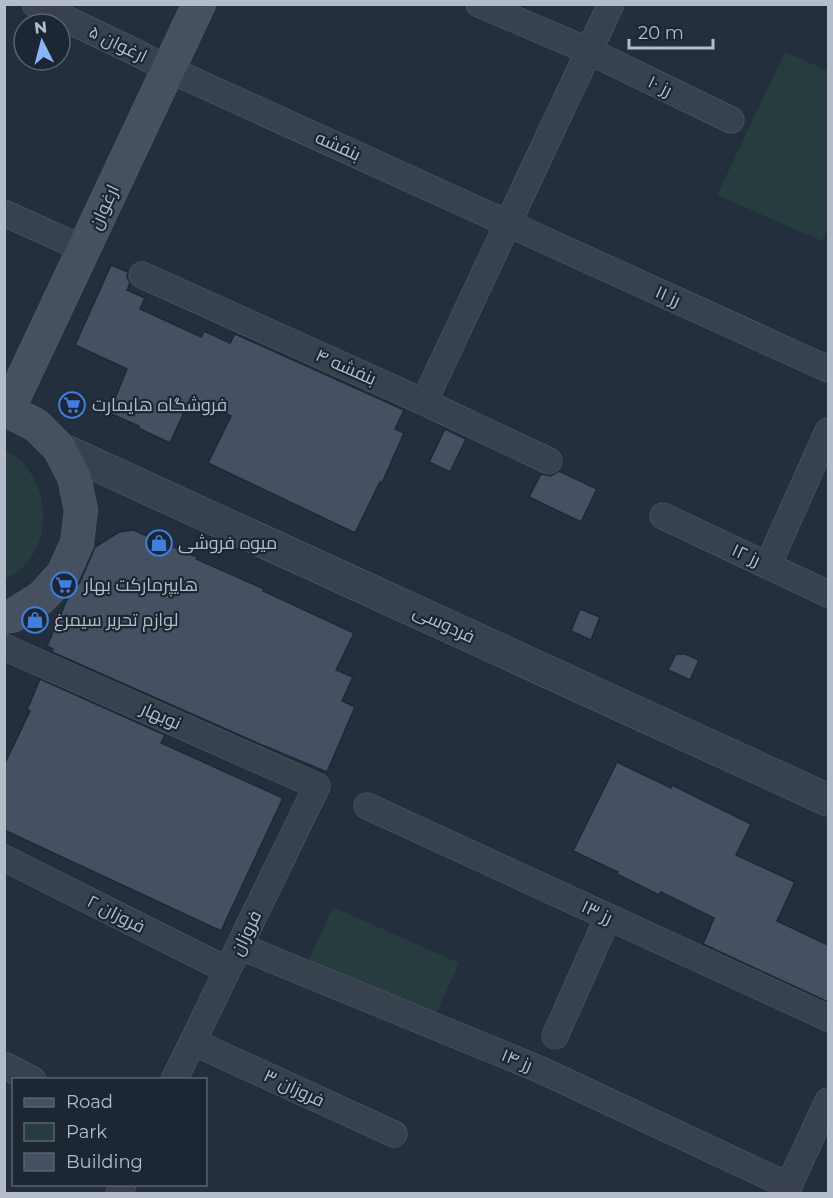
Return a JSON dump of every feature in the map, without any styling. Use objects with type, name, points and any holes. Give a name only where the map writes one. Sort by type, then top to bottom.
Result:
[{"type":"main road","name":"ارغوان","points":[[6,409],[199,4]]},
{"type":"main road","points":[[4,617],[12,616],[41,598],[63,574],[77,543],[81,510],[74,477],[59,448],[36,425],[6,409]]},
{"type":"street","name":"ارغوان ۵","points":[[35,4],[168,69]]},
{"type":"street","name":"رز ۱۰","points":[[479,4],[589,51],[731,120]]},
{"type":"street","points":[[424,402],[611,4]]},
{"type":"street","name":"بنفشه","points":[[168,69],[508,223]]},
{"type":"street","points":[[4,213],[84,249]]},
{"type":"street","name":"رز ۱۱","points":[[508,223],[828,369]]},
{"type":"street","name":"بنفشه ۴","points":[[142,275],[549,461]]},
{"type":"street","points":[[768,565],[828,431]]},
{"type":"street","name":"فردوسی","points":[[59,448],[828,800]]},
{"type":"street","name":"رز ۱۲","points":[[663,516],[828,594]]},
{"type":"street","name":"نوبهار","points":[[4,647],[317,786]]},
{"type":"street","name":"فروزان","points":[[175,1078],[317,786]]},
{"type":"street","name":"رز ۱۳","points":[[366,806],[828,1018]]},
{"type":"street","name":"فروزان ۲","points":[[4,858],[227,970]]},
{"type":"street","points":[[555,1036],[608,917]]},
{"type":"street","name":"رز ۱۴","points":[[239,946],[539,1069],[787,1190]]},
{"type":"street","name":"فروزان ۳","points":[[193,1042],[394,1134]]},
{"type":"street","points":[[4,1065],[29,1078]]},
{"type":"street","points":[[787,1190],[828,1101]]},
{"type":"green space","points":[[785,52],[828,71],[828,228],[822,241],[717,195]]},
{"type":"green space","points":[[4,450],[21,461],[32,476],[39,489],[43,519],[36,548],[28,561],[5,580]]},
{"type":"green space","points":[[333,907],[459,963],[432,1023],[306,966]]},
{"type":"building","points":[[111,265],[128,272],[127,277],[130,283],[127,290],[145,298],[140,309],[201,337],[204,331],[230,343],[235,334],[404,410],[395,429],[404,433],[382,483],[380,482],[355,533],[208,463],[231,416],[191,397],[170,443],[109,413],[127,369],[75,345]]},
{"type":"building","points":[[445,429],[466,439],[450,472],[429,462]]},
{"type":"building","points":[[559,471],[597,489],[581,522],[529,497],[541,474],[551,476]]},
{"type":"building","points":[[133,530],[197,557],[196,559],[354,633],[336,670],[353,677],[342,701],[355,707],[327,772],[52,652],[53,649],[47,646],[69,595],[80,582],[95,547],[119,532]]},
{"type":"building","points":[[580,609],[600,617],[591,640],[571,631]]},
{"type":"building","points":[[676,654],[685,654],[699,660],[690,680],[668,670]]},
{"type":"building","points":[[40,679],[165,735],[161,743],[283,798],[221,931],[4,830],[4,765],[30,711],[27,710]]},
{"type":"building","points":[[617,762],[671,788],[672,785],[751,824],[736,855],[795,882],[777,921],[828,945],[828,1002],[703,944],[714,918],[661,892],[659,895],[617,874],[618,872],[573,851]]},
{"type":"place","name":"فروشگاه هایمارت","points":[[72,405]]},
{"type":"place","name":"میوه فروشی","points":[[159,543]]},
{"type":"place","name":"هایپرمارکت بهار","points":[[64,585]]},
{"type":"place","name":"لوازم تحریر سیمرغ","points":[[35,620]]}]
